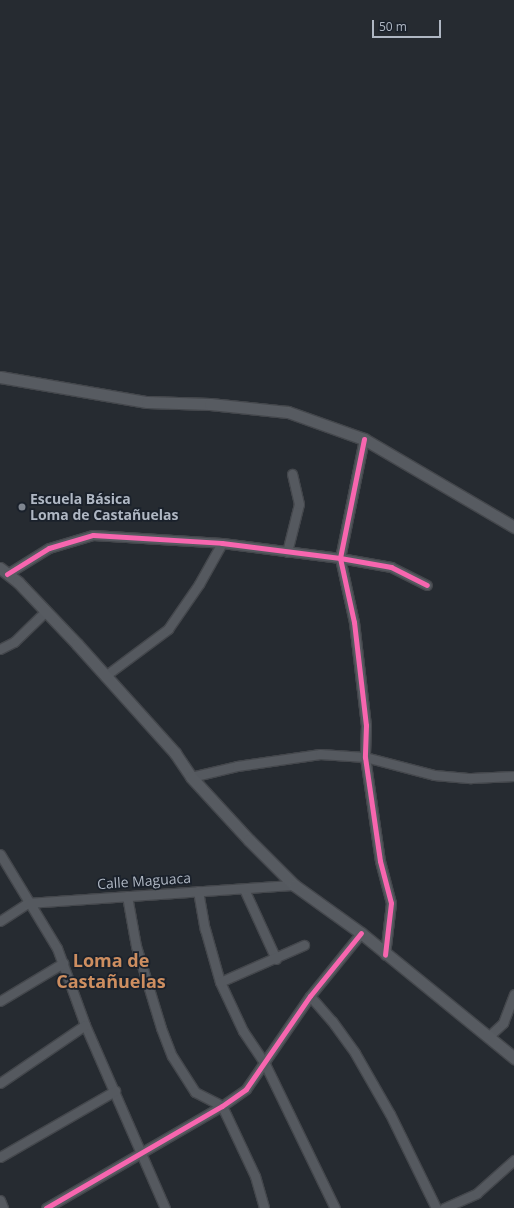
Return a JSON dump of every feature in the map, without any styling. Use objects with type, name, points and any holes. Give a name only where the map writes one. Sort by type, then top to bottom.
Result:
[{"type":"main road","points":[[0,377],[147,402],[210,404],[288,412],[364,439],[514,527]]},
{"type":"main road","points":[[4,571],[105,676],[175,753],[191,777],[249,840],[294,885],[361,933],[385,955],[514,1058]]},
{"type":"street","points":[[364,439],[340,558],[354,622],[366,725],[365,757],[380,862],[391,903],[385,955]]},
{"type":"street","points":[[287,552],[299,504],[292,474]]},
{"type":"street","points":[[4,571],[49,548],[93,535],[222,543],[340,558],[391,568],[426,585]]},
{"type":"street","points":[[105,676],[168,629],[199,584],[222,543]]},
{"type":"street","points":[[0,650],[14,642],[45,612]]},
{"type":"street","points":[[191,777],[276,759],[320,754],[365,757],[434,775],[471,778],[514,776]]},
{"type":"street","points":[[0,854],[28,903],[57,948],[85,1025],[115,1090],[165,1208]]},
{"type":"street","name":"Calle Maguaca","points":[[0,921],[28,903],[294,885]]},
{"type":"street","points":[[244,889],[276,959]]},
{"type":"street","points":[[198,891],[205,929],[220,982],[243,1031],[265,1064],[335,1208]]},
{"type":"street","points":[[127,896],[136,946],[160,1028],[172,1056],[195,1092],[222,1106],[254,1176],[264,1208]]},
{"type":"street","points":[[46,1208],[222,1106],[246,1089],[265,1064],[310,996],[361,933]]},
{"type":"street","points":[[220,982],[276,959],[304,945]]},
{"type":"street","points":[[0,1001],[63,963]]},
{"type":"street","points":[[488,1037],[503,1023],[514,994]]},
{"type":"street","points":[[310,996],[332,1021],[355,1053],[390,1114],[436,1208]]},
{"type":"street","points":[[0,1083],[85,1025]]},
{"type":"street","points":[[0,1156],[115,1090]]},
{"type":"street","points":[[444,1208],[477,1193],[514,1160]]},
{"type":"street","points":[[0,1200],[3,1208]]},
{"type":"cycle path","points":[[364,439],[340,558],[354,622],[366,725],[365,757],[380,861],[391,903],[385,955]]},
{"type":"cycle path","points":[[7,574],[49,548],[93,535],[222,543],[340,558],[391,567],[427,585]]},
{"type":"cycle path","points":[[46,1208],[222,1106],[246,1089],[310,996],[361,933]]},
{"type":"place","name":"Escuela Básica Loma de Castañuelas","points":[[22,507]]},
{"type":"district","name":"Loma de Castañuelas","points":[[111,971]]}]
